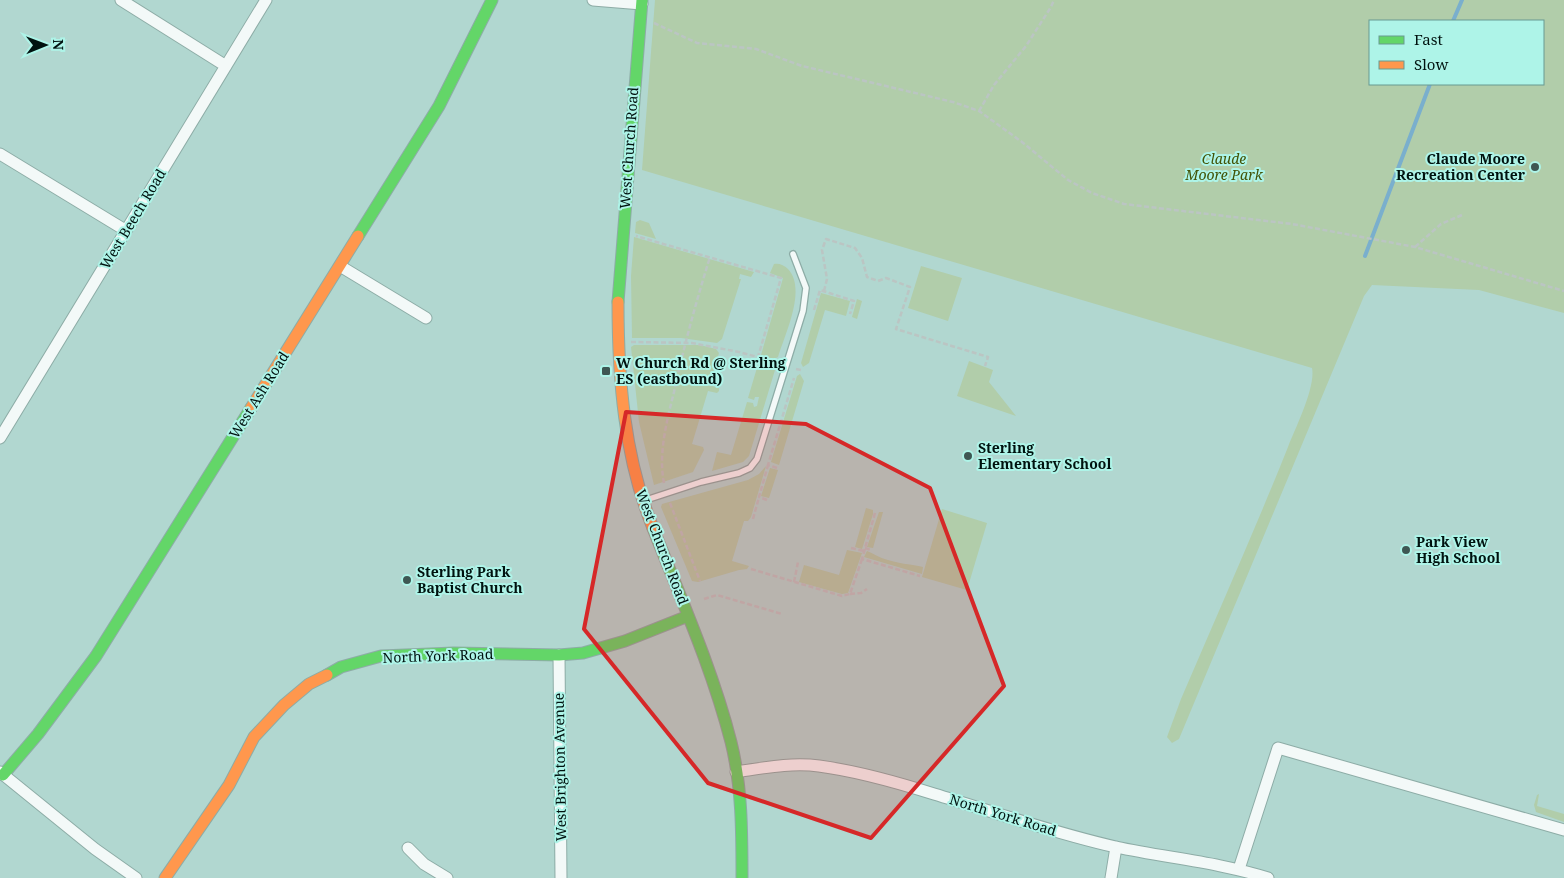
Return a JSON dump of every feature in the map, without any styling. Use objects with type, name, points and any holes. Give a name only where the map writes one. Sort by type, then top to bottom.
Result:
[{"type":"street","points":[[121,0],[226,66]]},
{"type":"street","name":"West Beech Road","points":[[0,438],[266,0]]},
{"type":"street","name":"West Ash Road","points":[[1,773],[38,734],[96,656],[439,106],[492,0]]},
{"type":"street","points":[[593,0],[642,2]]},
{"type":"street","name":"West Church Road","points":[[642,2],[618,291],[621,393],[630,452],[643,500],[708,664],[731,743],[742,831],[742,878]]},
{"type":"street","points":[[0,154],[125,230]]},
{"type":"street","points":[[340,266],[426,318]]},
{"type":"street","name":"North York Road","points":[[165,878],[229,785],[254,737],[284,705],[310,684],[341,667],[381,656],[454,653],[559,655],[583,653],[625,642],[688,616]]},
{"type":"street","name":"West Brighton Avenue","points":[[559,655],[561,878]]},
{"type":"street","points":[[1239,869],[1278,748],[1564,830]]},
{"type":"street","name":"North York Road","points":[[736,772],[779,766],[818,765],[911,787],[1116,847],[1239,869],[1268,878]]},
{"type":"street","points":[[1,773],[95,849],[136,878]]},
{"type":"street","points":[[1111,878],[1116,847]]},
{"type":"street","points":[[408,848],[424,864],[447,878]]},
{"type":"lane","points":[[643,500],[701,482],[739,473],[750,468],[758,459],[803,311],[806,288],[794,254]]},
{"type":"path","points":[[979,111],[994,85],[1026,46],[1054,0]]},
{"type":"path","points":[[650,23],[697,42],[756,49],[802,66],[953,102],[979,111],[1022,142],[1068,180],[1092,193],[1124,204],[1292,224],[1369,238],[1415,247],[1564,290]]},
{"type":"path","points":[[1415,247],[1441,224],[1462,215]]},
{"type":"path","points":[[634,235],[781,278],[758,357]]},
{"type":"path","points":[[824,291],[827,279],[822,250],[826,239],[856,248],[862,258],[868,277],[878,281],[886,278],[910,288],[896,329],[988,357],[985,366]]},
{"type":"path","points":[[664,483],[662,472],[667,420],[684,342],[710,257]]},
{"type":"path","points":[[812,316],[820,290],[854,300],[850,314]]},
{"type":"path","points":[[630,342],[684,342],[716,347],[775,362]]},
{"type":"path","points":[[753,519],[796,369],[802,370]]},
{"type":"path","points":[[768,465],[777,468]]},
{"type":"path","points":[[759,497],[767,500]]},
{"type":"path","points":[[670,503],[700,581]]},
{"type":"path","points":[[850,594],[875,513]]},
{"type":"path","points":[[851,548],[871,550]]},
{"type":"path","points":[[862,559],[920,576]]},
{"type":"path","points":[[794,582],[798,562]]},
{"type":"path","points":[[751,569],[842,596],[861,593],[867,590]]},
{"type":"path","points":[[704,599],[718,595],[782,614]]},
{"type":"highlighted area","points":[[626,412],[806,424],[930,488],[1004,686],[871,838],[708,783],[584,629]]},
{"type":"green space","name":"Claude Moore Park","points":[[655,0],[1564,0],[1564,313],[1479,290],[1372,285],[1364,296],[1179,739],[1172,743],[1167,737],[1181,699],[1300,419],[1311,386],[1312,368],[642,170]]},
{"type":"green space","points":[[640,220],[649,223],[656,239],[635,233],[636,222]]},
{"type":"green space","points":[[634,237],[754,272],[751,277],[740,274],[739,279],[741,279],[722,339],[717,343],[681,338],[632,338],[631,276]]},
{"type":"green space","points":[[774,264],[785,266],[788,269],[793,278],[795,300],[793,312],[778,357],[774,359],[761,355],[783,278],[770,273]]},
{"type":"green space","points":[[921,266],[962,278],[948,321],[908,308]]},
{"type":"green space","points":[[821,293],[850,301],[846,316],[825,310],[809,363],[803,367],[801,363]]},
{"type":"green space","points":[[857,299],[862,301],[857,319],[852,317]]},
{"type":"green space","points":[[634,345],[700,345],[716,349],[719,353],[709,385],[719,388],[719,391],[717,393],[708,391],[692,444],[703,447],[704,450],[693,472],[654,485],[639,422],[631,347]]},
{"type":"green space","points":[[759,361],[772,365],[775,370],[749,456],[743,462],[712,471],[717,452],[731,455],[747,402],[753,403],[754,407],[757,406],[759,397],[755,397],[754,400],[748,398]]},
{"type":"green space","points":[[969,361],[993,370],[989,382],[1016,416],[957,396]]},
{"type":"green space","points":[[800,374],[804,381],[779,465],[771,462],[797,376]]},
{"type":"green space","points":[[766,466],[751,517],[748,521],[744,521],[732,561],[749,566],[747,569],[698,582],[692,581],[661,507],[662,504],[748,480],[759,474]]},
{"type":"green space","points":[[770,468],[778,470],[769,498],[761,496]]},
{"type":"green space","points":[[866,508],[873,510],[873,514],[862,549],[855,547]]},
{"type":"green space","points":[[942,509],[987,523],[967,590],[922,577]]},
{"type":"green space","points":[[879,512],[883,512],[873,548],[867,547]]},
{"type":"green space","points":[[847,550],[862,553],[848,593],[842,594],[799,582],[804,565],[839,575]]},
{"type":"green space","points":[[867,551],[892,561],[923,567],[922,574],[864,557]]},
{"type":"green space","points":[[1539,794],[1537,806],[1564,814],[1564,822],[1536,812],[1534,805]]},
{"type":"waterway","points":[[1453,20],[1462,0]]},
{"type":"waterway","points":[[1365,256],[1430,85]]},
{"type":"traffic: fast","points":[[358,236],[439,106],[492,0]]},
{"type":"traffic: fast","points":[[618,302],[642,0]]},
{"type":"traffic: fast","points":[[3,775],[38,734],[96,656],[251,408]]},
{"type":"traffic: fast","points":[[653,528],[715,687],[731,742],[739,793],[742,878]]},
{"type":"traffic: fast","points":[[327,675],[341,667],[381,656],[454,653],[559,655],[583,653],[625,641],[688,616]]},
{"type":"traffic: slow","points":[[251,408],[358,236]]},
{"type":"traffic: slow","points":[[618,302],[621,388],[629,445],[643,501],[653,528]]},
{"type":"traffic: slow","points":[[165,878],[229,785],[254,737],[284,705],[309,684],[327,675]]},
{"type":"place","name":"Claude Moore Recreation Center","points":[[1535,167]]},
{"type":"place","name":"W Church Rd @ Sterling ES (eastbound)","points":[[606,371]]},
{"type":"place","name":"Sterling Elementary School","points":[[968,456]]},
{"type":"place","name":"Park View High School","points":[[1406,550]]},
{"type":"place","name":"Sterling Park Baptist Church","points":[[407,580]]}]
